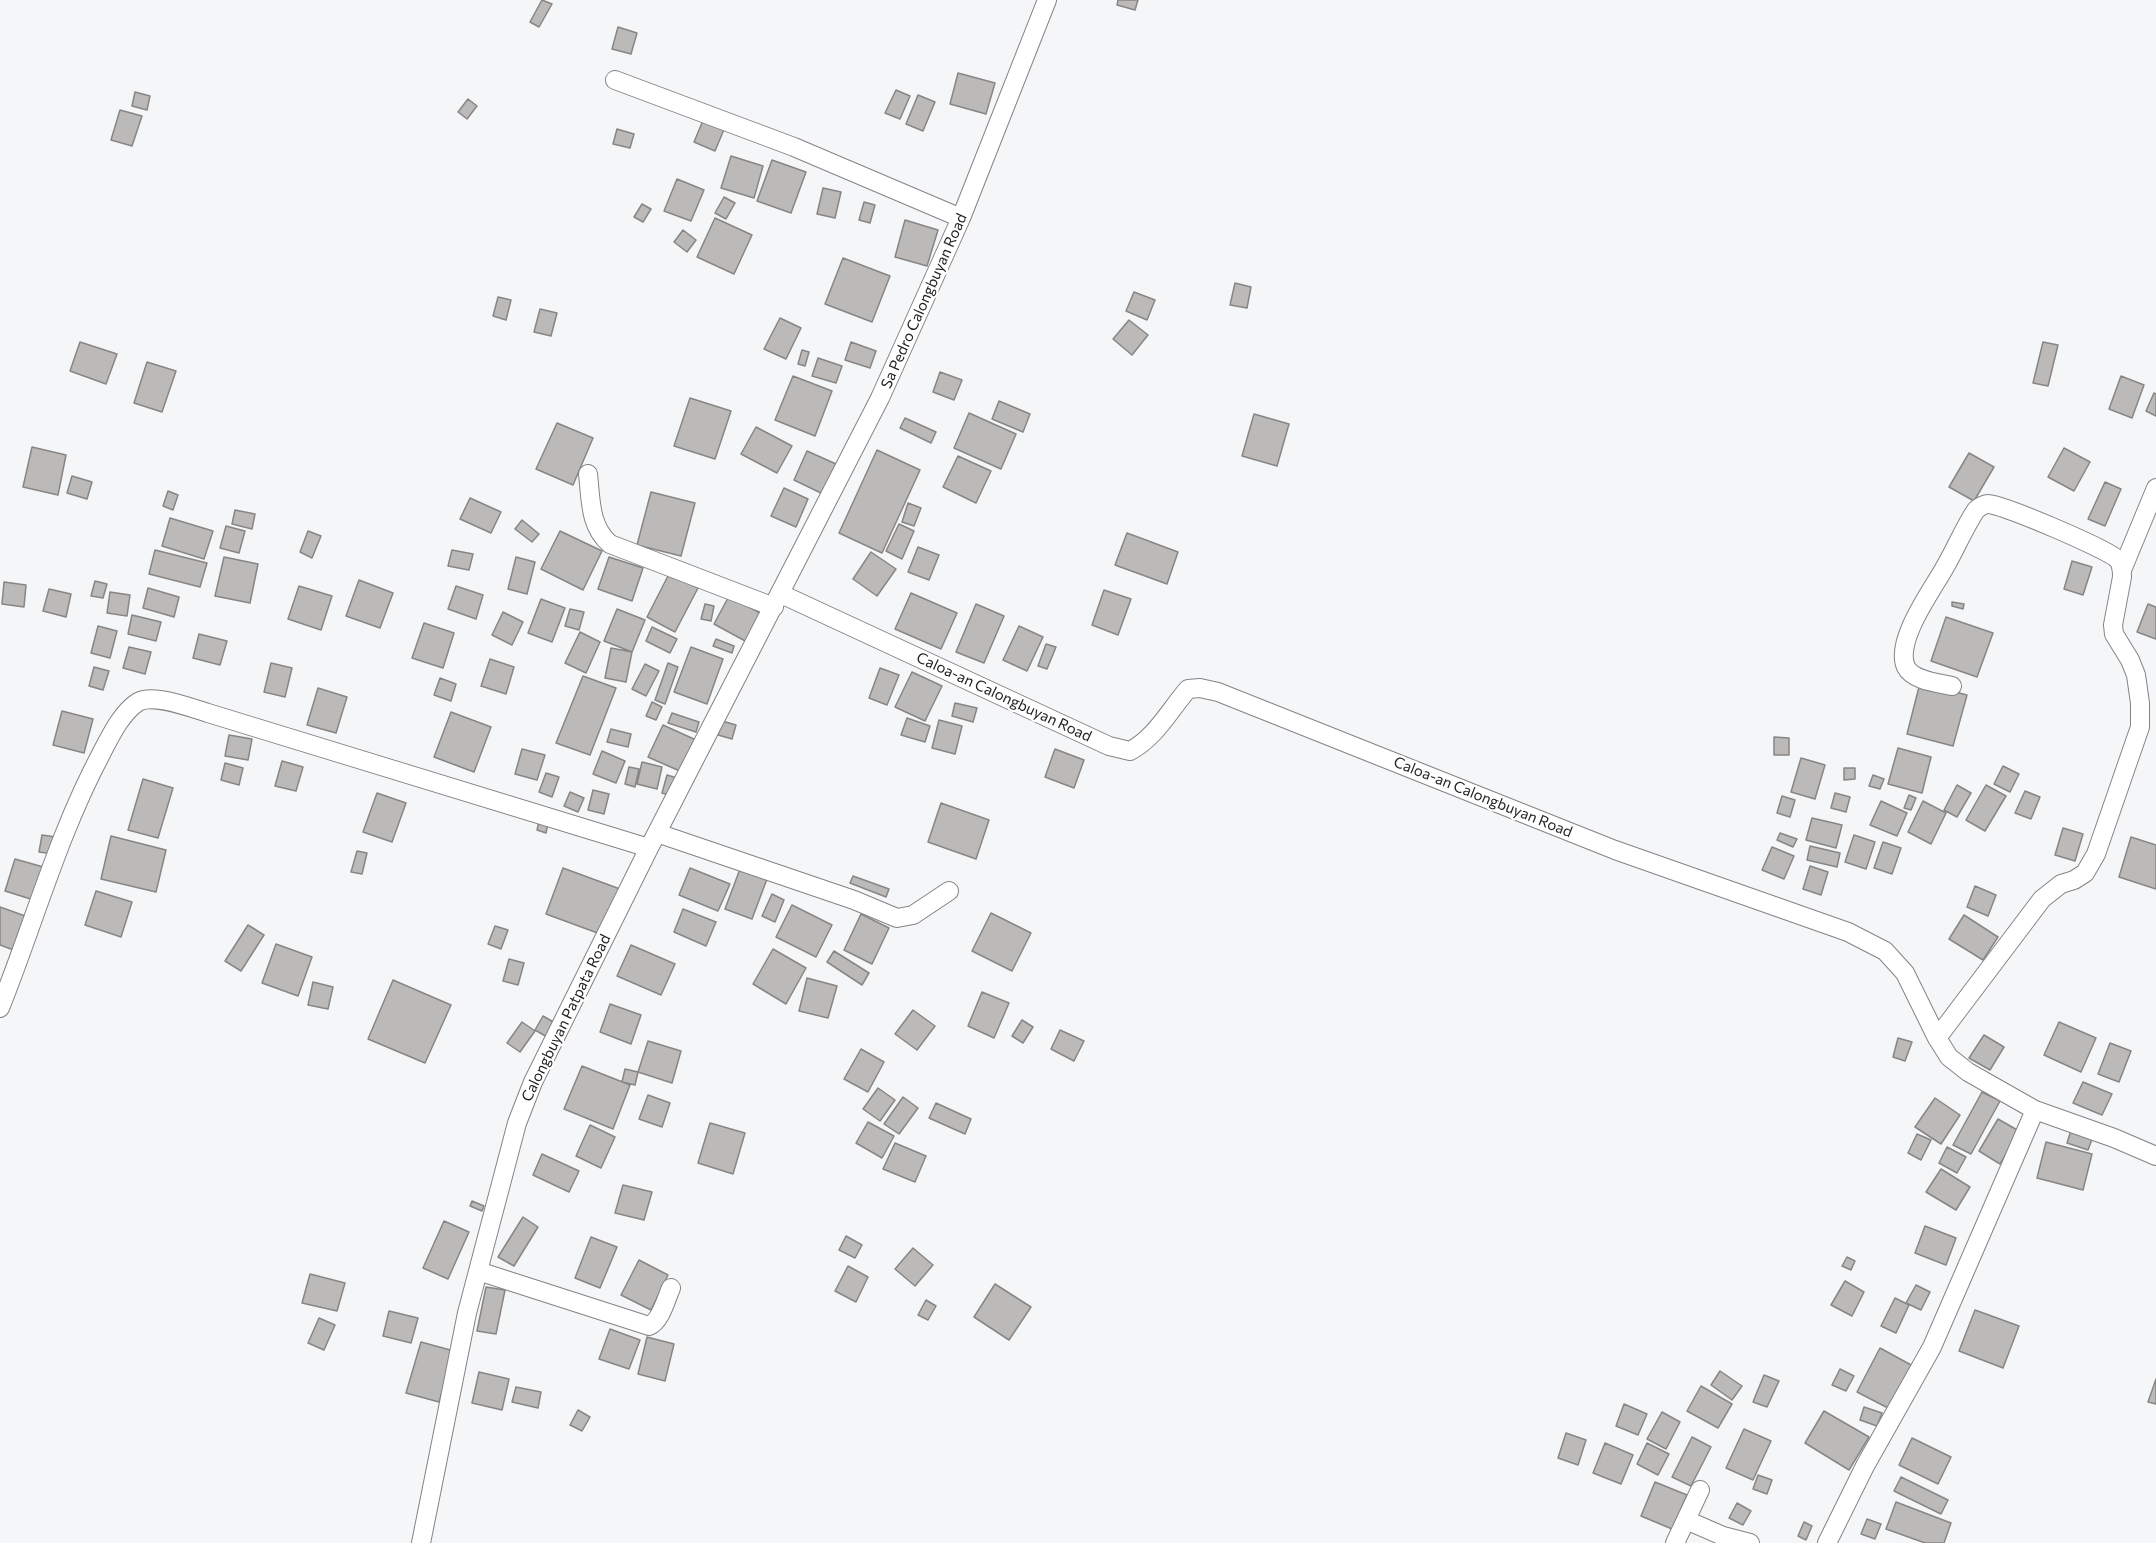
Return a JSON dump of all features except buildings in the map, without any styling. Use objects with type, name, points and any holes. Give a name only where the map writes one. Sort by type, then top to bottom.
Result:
[{"type":"street","name":"Sa Pedro Calongbuyan Road","points":[[778,600],[880,398],[961,218],[1047,0]]},
{"type":"street","points":[[615,80],[794,147],[961,218]]},
{"type":"street","points":[[588,474],[592,514],[602,537],[610,544],[778,600]]},
{"type":"street","points":[[1937,1038],[2035,907],[2061,884],[2085,873],[2096,854],[2140,728],[2140,703],[2136,675],[2130,660],[2114,634],[2112,625],[2122,570],[2156,488]]},
{"type":"street","points":[[1952,686],[1912,674],[1906,668],[1906,649],[1912,623],[1919,608],[1938,579],[1969,520],[1983,505],[1990,504],[2030,518],[2111,554],[2119,561],[2122,570]]},
{"type":"street","name":"Calongbuyan Patpata Road","points":[[421,1543],[467,1313],[517,1123],[533,1082],[653,841],[778,600]]},
{"type":"street","name":"Caloa-an Calongbuyan Road","points":[[778,600],[1109,746],[1130,751],[1143,744],[1158,729],[1172,707],[1188,689],[1200,688],[1218,692],[1615,850],[1848,932],[1885,951],[1905,973],[1937,1038],[1949,1057],[1968,1072],[2036,1110],[2156,1156]]},
{"type":"street","points":[[0,1008],[85,783],[108,740],[126,714],[139,702],[153,698],[854,900],[897,918],[913,915],[950,891]]},
{"type":"street","points":[[1827,1543],[1865,1466],[1932,1347],[2036,1110]]},
{"type":"street","points":[[478,1270],[649,1326],[657,1319],[671,1288]]},
{"type":"street","points":[[1675,1543],[1700,1490]]},
{"type":"street","points":[[1686,1520],[1723,1536],[1749,1543]]}]
